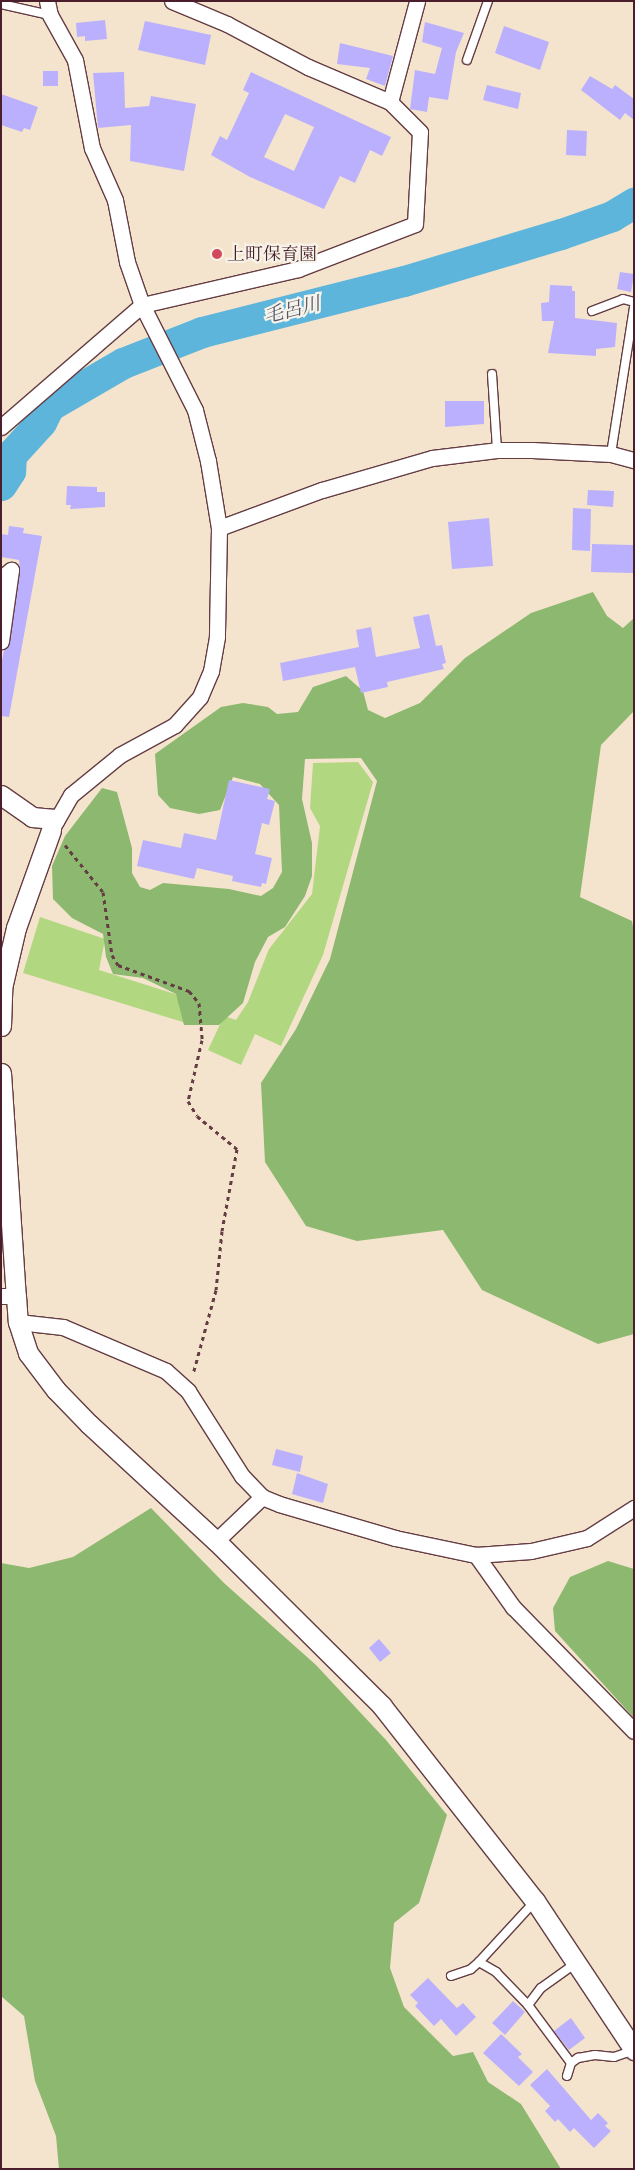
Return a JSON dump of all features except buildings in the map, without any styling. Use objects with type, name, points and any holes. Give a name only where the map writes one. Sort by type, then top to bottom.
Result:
[{"type":"street","points":[[1,427],[145,310],[298,269],[415,224],[420,132],[390,102],[308,67],[226,24],[172,1]]},
{"type":"street","points":[[390,102],[418,1]]},
{"type":"street","points":[[1,1026],[2,988],[16,928],[53,824],[71,795],[120,755],[174,725],[200,697],[210,671],[217,637],[219,528],[208,461],[195,410],[175,365],[145,310],[127,262],[115,200],[92,148],[74,60],[49,8]]},
{"type":"street","points":[[219,528],[378,472],[432,458],[497,450],[611,454],[634,460]]},
{"type":"street","points":[[1,578],[11,570],[1,641]]},
{"type":"street","points":[[1,795],[32,817],[53,824]]},
{"type":"street","points":[[1,1073],[8,1296],[28,1353],[56,1390],[360,1680],[491,1842],[535,1901],[634,2050]]},
{"type":"street","points":[[18,1322],[63,1327],[109,1345],[166,1371],[188,1391],[242,1476],[262,1497],[395,1538],[476,1555],[531,1551],[587,1538],[634,1508]]},
{"type":"street","points":[[216,1542],[262,1497]]},
{"type":"street","points":[[476,1555],[513,1607],[634,1731]]},
{"type":"lane","points":[[467,60],[488,1]]},
{"type":"lane","points":[[1,4],[49,8]]},
{"type":"lane","points":[[592,311],[623,299],[634,302]]},
{"type":"lane","points":[[611,454],[634,307]]},
{"type":"lane","points":[[492,374],[497,450]]},
{"type":"lane","points":[[451,1976],[471,1970],[535,1901]]},
{"type":"lane","points":[[479,1962],[496,1972],[528,2005],[571,2064]]},
{"type":"lane","points":[[528,2005],[540,1988],[577,1962]]},
{"type":"lane","points":[[567,2076],[571,2064],[578,2058],[596,2055],[614,2057],[634,2050]]},
{"type":"path","points":[[53,824],[103,892],[112,954],[118,965],[189,991],[199,1002],[202,1040],[188,1102],[197,1116],[237,1149],[222,1232],[216,1290],[188,1391]]},
{"type":"green space","points":[[593,592],[607,616],[623,628],[634,618],[634,711],[601,745],[580,897],[632,921],[634,933],[634,1334],[598,1344],[482,1290],[443,1230],[357,1241],[306,1226],[265,1162],[261,1083],[296,1029],[330,959],[377,781],[361,758],[305,759],[302,799],[312,843],[312,876],[305,896],[285,927],[268,937],[255,962],[243,1003],[219,1025],[184,1025],[176,994],[143,978],[113,974],[106,957],[103,934],[72,918],[53,899],[52,866],[65,836],[102,788],[117,792],[132,848],[132,873],[140,887],[150,890],[163,883],[229,889],[261,896],[273,888],[282,872],[279,805],[260,784],[233,777],[220,810],[199,814],[170,808],[158,795],[155,754],[221,707],[243,703],[268,707],[277,714],[298,712],[313,687],[346,676],[363,691],[368,710],[385,718],[420,703],[465,658],[531,613]]},
{"type":"green space","points":[[358,762],[373,782],[323,955],[281,1046],[255,1034],[241,1065],[208,1050],[224,1016],[236,1020],[248,1002],[269,949],[312,894],[320,826],[310,808],[313,763]]},
{"type":"green space","points":[[40,917],[105,939],[99,970],[191,999],[186,1023],[23,973]]},
{"type":"green space","points":[[151,1508],[224,1583],[316,1665],[386,1740],[447,1815],[419,1903],[394,1923],[390,1968],[404,2007],[453,2056],[473,2052],[488,2082],[521,2104],[561,2169],[59,2169],[56,2136],[35,2081],[24,2016],[1,1996],[1,1563],[29,1568],[73,1557]]},
{"type":"green space","points":[[608,1561],[634,1569],[634,1718],[555,1631],[553,1608],[570,1577]]},
{"type":"waterway","name":"毛呂川","points":[[1,485],[10,471],[11,455],[41,422],[49,406],[123,363],[202,332],[404,281],[561,234],[612,216],[634,203]]},
{"type":"place","name":"上町保育園","points":[[217,254]]}]
